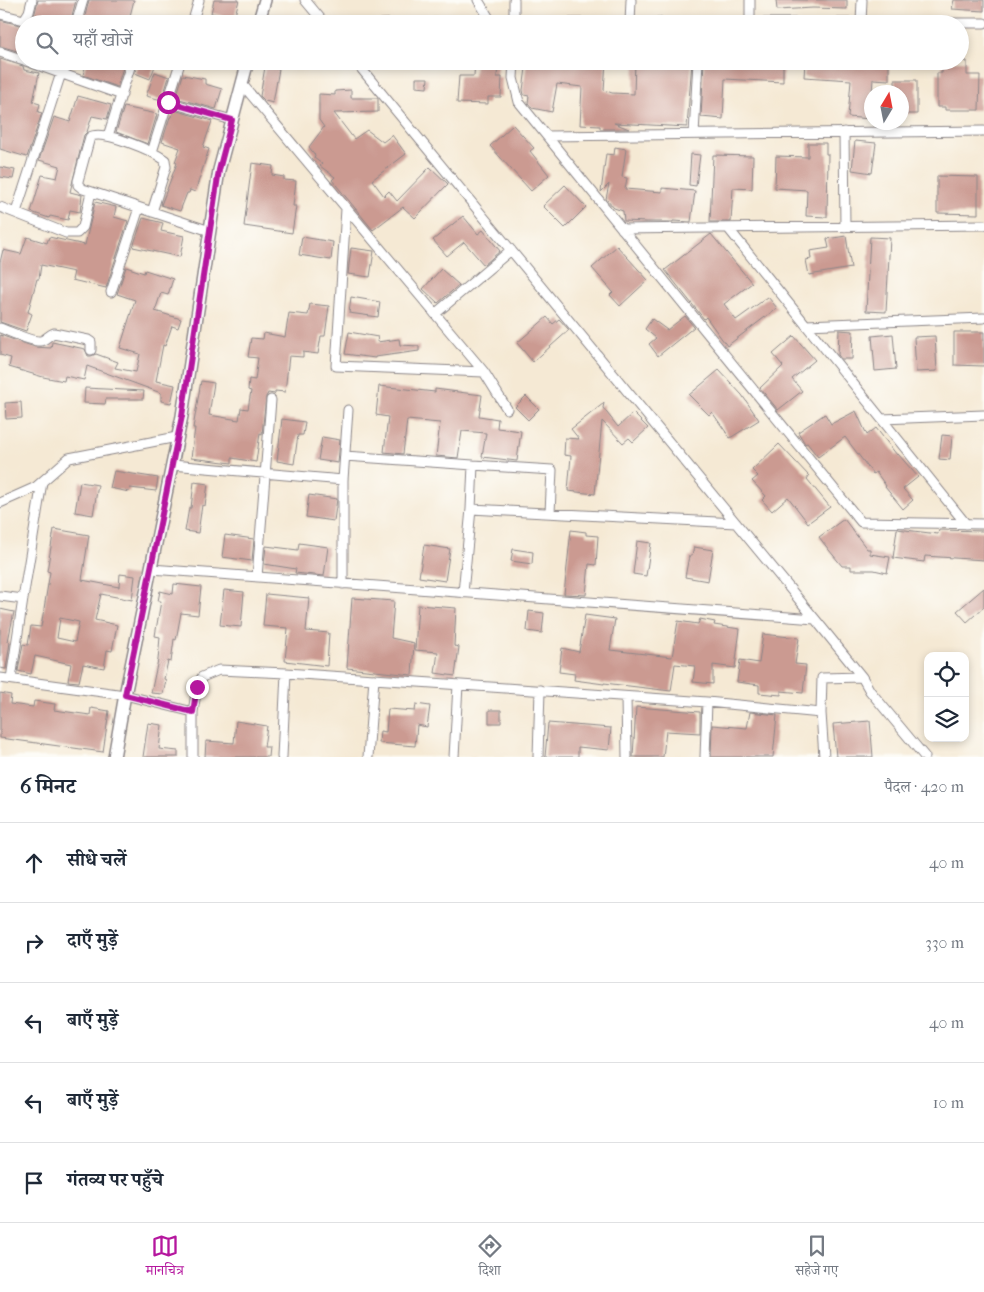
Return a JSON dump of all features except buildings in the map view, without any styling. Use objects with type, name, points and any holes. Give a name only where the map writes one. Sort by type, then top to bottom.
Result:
[{"type":"street","points":[[27,15],[32,0]]},
{"type":"street","points":[[79,15],[83,0]]},
{"type":"street","points":[[195,15],[199,0]]},
{"type":"street","points":[[261,15],[265,0]]},
{"type":"street","points":[[305,0],[317,15]]},
{"type":"street","points":[[478,0],[487,15]]},
{"type":"street","points":[[514,0],[514,15]]},
{"type":"street","points":[[630,0],[630,15]]},
{"type":"street","points":[[750,0],[750,15]]},
{"type":"street","points":[[861,15],[862,0]]},
{"type":"street","points":[[0,14],[15,18]]},
{"type":"street","points":[[969,23],[984,23]]},
{"type":"street","points":[[0,52],[15,57]]},
{"type":"street","points":[[52,70],[122,95]]},
{"type":"street","points":[[16,212],[62,70]]},
{"type":"street","points":[[108,136],[129,70]]},
{"type":"street","points":[[152,152],[177,70]]},
{"type":"street","points":[[114,757],[178,436],[219,170],[246,70]]},
{"type":"street","points":[[363,70],[815,619],[862,677],[870,691],[925,757]]},
{"type":"street","points":[[513,70],[513,78],[519,102],[861,522],[984,524]]},
{"type":"street","points":[[694,134],[698,70]]},
{"type":"street","points":[[242,84],[484,372],[508,409]]},
{"type":"street","points":[[168,102],[232,120]]},
{"type":"street","points":[[547,136],[984,131]]},
{"type":"street","points":[[844,132],[844,227]]},
{"type":"street","points":[[152,212],[167,164],[165,160],[152,152],[108,136],[93,135],[88,139],[78,183],[84,189],[139,208],[210,231]]},
{"type":"street","points":[[0,207],[66,233],[78,233],[83,227],[91,192]]},
{"type":"street","points":[[111,292],[139,208]]},
{"type":"street","points":[[346,209],[336,366],[484,372]]},
{"type":"street","points":[[622,229],[984,225]]},
{"type":"street","points":[[728,228],[966,524]]},
{"type":"street","points":[[435,314],[511,250]]},
{"type":"street","points":[[806,325],[984,318]]},
{"type":"street","points":[[0,328],[38,341],[54,333],[88,340],[91,342],[91,350]]},
{"type":"street","points":[[258,577],[271,400]]},
{"type":"street","points":[[343,584],[343,480],[348,410]]},
{"type":"street","points":[[882,419],[984,415]]},
{"type":"street","points":[[0,503],[36,487],[70,458],[178,436]]},
{"type":"street","points":[[345,456],[552,470],[550,513]]},
{"type":"street","points":[[172,465],[343,480]]},
{"type":"street","points":[[463,593],[473,465]]},
{"type":"street","points":[[10,679],[42,482]]},
{"type":"street","points":[[471,509],[736,523]]},
{"type":"street","points":[[151,569],[815,619]]},
{"type":"street","points":[[0,596],[23,599]]},
{"type":"street","points":[[193,757],[193,712],[197,687],[202,677],[210,672],[219,670],[626,696],[821,713]]},
{"type":"street","points":[[282,757],[286,673]]},
{"type":"street","points":[[824,757],[821,713],[822,678],[862,677]]},
{"type":"street","points":[[0,678],[125,695],[193,712]]},
{"type":"street","points":[[368,757],[374,679]]},
{"type":"street","points":[[454,757],[458,685]]},
{"type":"street","points":[[538,757],[540,690]]},
{"type":"street","points":[[626,696],[627,757]]},
{"type":"street","points":[[705,757],[707,702]]},
{"type":"route","points":[[168,102],[232,120],[219,170],[182,416],[125,695],[193,712],[197,687]]}]
